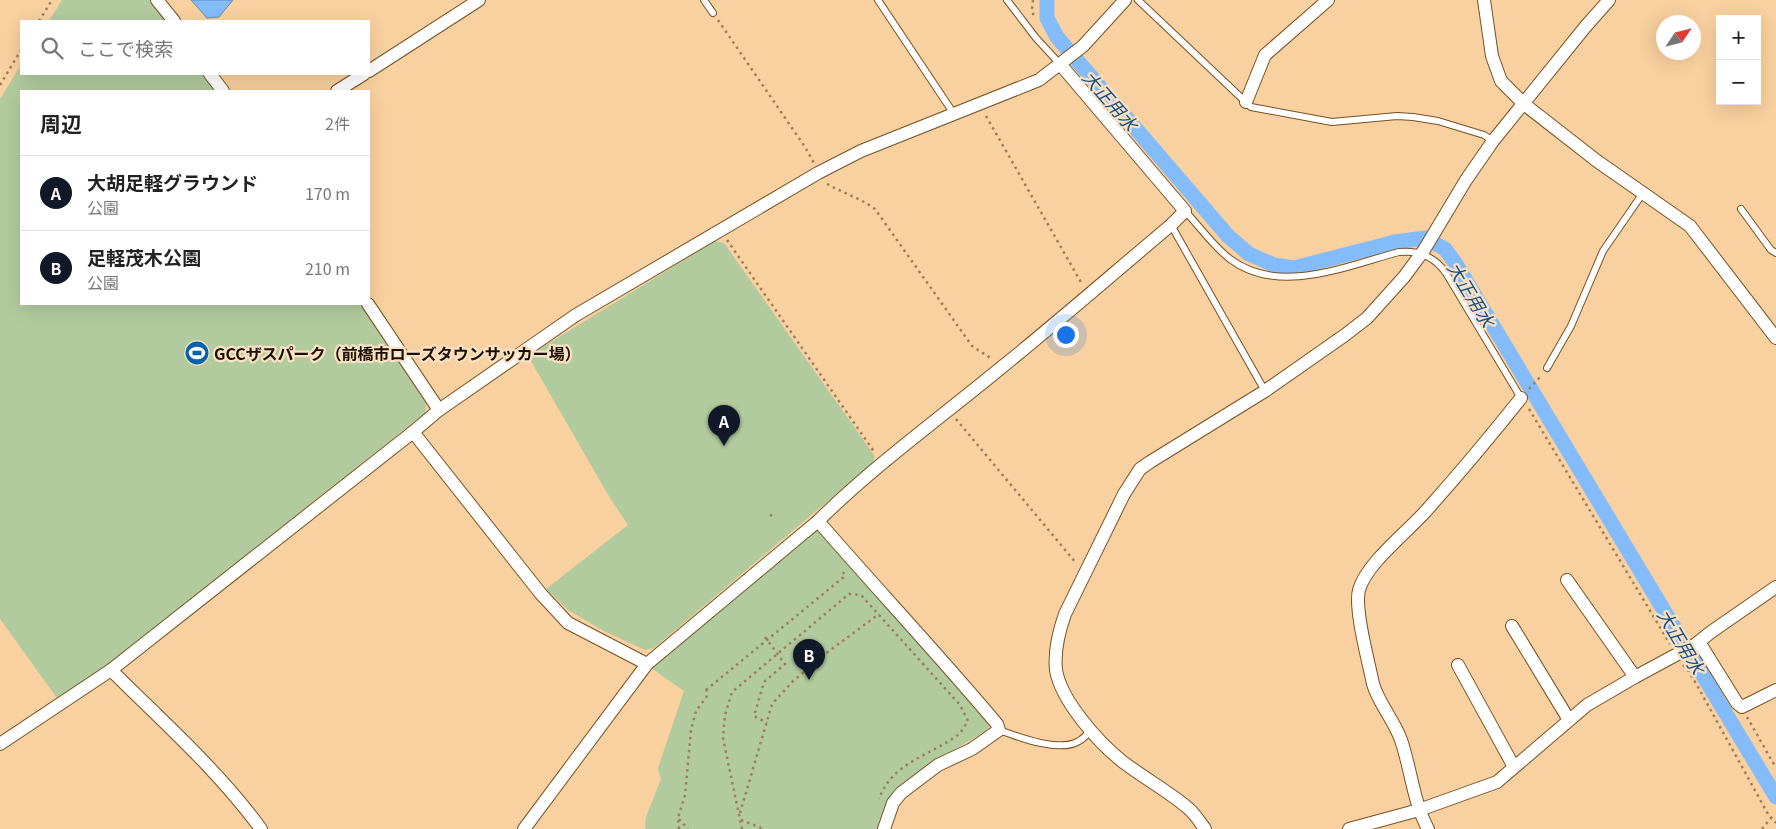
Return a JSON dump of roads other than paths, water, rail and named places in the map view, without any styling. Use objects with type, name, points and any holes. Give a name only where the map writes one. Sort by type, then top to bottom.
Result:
[{"type":"street","points":[[157,0],[173,20]]},
{"type":"street","points":[[370,70],[479,0]]},
{"type":"street","points":[[0,744],[111,670],[439,410],[576,315],[818,173],[861,151],[1039,80],[1083,46],[1125,0]]},
{"type":"street","points":[[1246,102],[1264,55],[1328,0]]},
{"type":"street","points":[[1484,0],[1492,56],[1501,81],[1524,104],[1597,161],[1690,226],[1776,338]]},
{"type":"street","points":[[1205,829],[1188,808],[1123,762],[1091,731],[1058,679],[1056,657],[1060,627],[1124,494],[1140,469],[1265,391],[1346,336],[1367,318],[1404,277],[1422,252],[1466,180],[1493,141],[1609,0]]},
{"type":"street","points":[[524,829],[647,664],[818,521],[840,493],[882,463],[1003,367],[1185,212],[1062,63]]},
{"type":"street","points":[[211,75],[222,90]]},
{"type":"street","points":[[339,90],[362,75]]},
{"type":"street","points":[[369,305],[439,410]]},
{"type":"street","points":[[1428,829],[1414,795],[1401,739],[1396,726],[1376,696],[1358,609],[1359,591],[1364,579],[1374,565],[1470,461],[1523,396]]},
{"type":"street","points":[[413,432],[541,594],[568,623],[647,664]]},
{"type":"street","points":[[818,521],[947,665],[997,724],[999,730],[972,749],[938,765],[901,793],[893,803],[884,829]]},
{"type":"street","points":[[1567,580],[1634,677]]},
{"type":"street","points":[[1349,829],[1419,810],[1497,782],[1587,705],[1634,677],[1698,643],[1776,587]]},
{"type":"street","points":[[1512,626],[1569,720]]},
{"type":"street","points":[[1698,643],[1737,703],[1742,707],[1776,690]]},
{"type":"street","points":[[1458,665],[1514,767]]},
{"type":"street","points":[[111,670],[218,777],[261,829]]},
{"type":"lane","points":[[704,0],[713,12]]},
{"type":"lane","points":[[878,0],[954,114]]},
{"type":"lane","points":[[1007,0],[1036,38],[1062,63]]},
{"type":"lane","points":[[1138,0],[1251,107],[1332,122],[1396,116],[1438,121],[1484,136],[1493,141]]},
{"type":"lane","points":[[1547,368],[1571,326],[1603,251],[1642,193]]},
{"type":"lane","points":[[1741,209],[1771,250],[1776,253]]},
{"type":"lane","points":[[1185,212],[1230,258],[1241,266],[1265,275],[1281,278],[1317,274],[1399,252],[1422,252],[1436,262],[1446,273],[1523,396]]},
{"type":"lane","points":[[1171,225],[1265,391]]},
{"type":"lane","points":[[999,730],[1038,743],[1054,744],[1077,742],[1091,731]]},
{"type":"water","points":[[191,0],[233,0],[219,17],[207,18]]},
{"type":"waterway","name":"大正用水","points":[[1047,0],[1047,18],[1057,37],[1228,236],[1249,254],[1274,265],[1294,268],[1395,242],[1425,238],[1445,249],[1456,264],[1776,797]]},
{"type":"place","name":"GCCザスパーク（前橋市ローズタウンサッカー場）","points":[[197,353]]},
{"type":"place","name":"大胡足軽グラウンド","points":[[724,446]]},
{"type":"place","name":"足軽茂木公園","points":[[809,680]]}]
